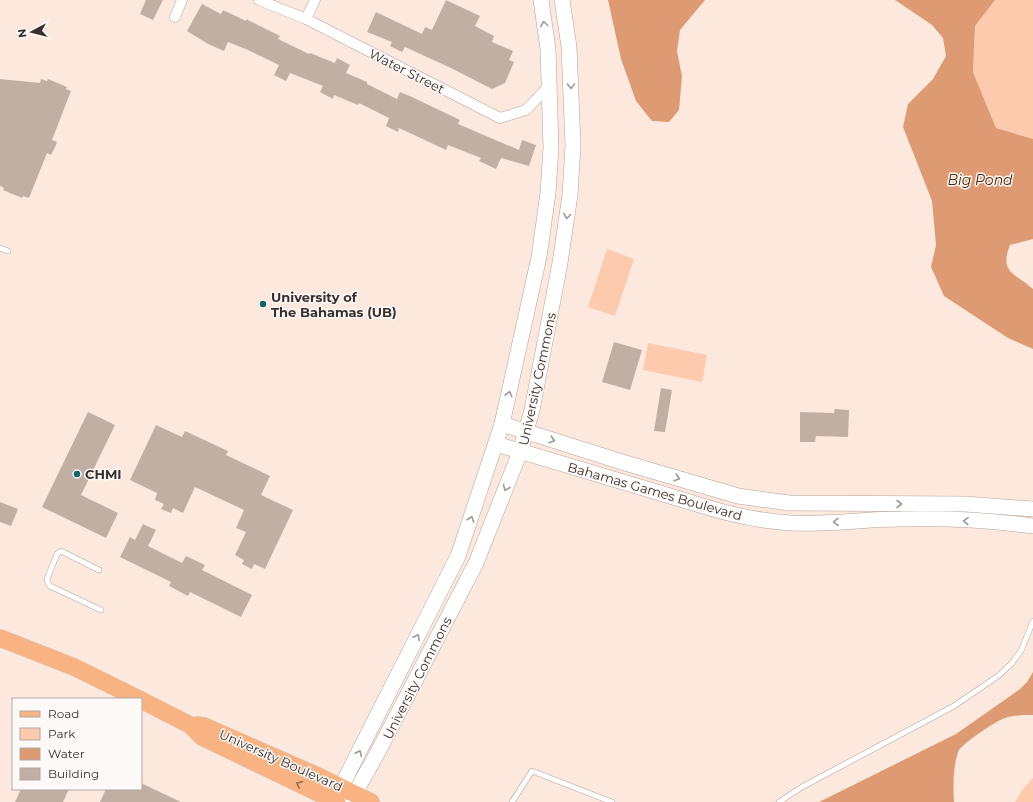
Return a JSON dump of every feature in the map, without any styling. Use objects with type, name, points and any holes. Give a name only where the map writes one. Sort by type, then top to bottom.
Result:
[{"type":"main road","name":"University Commons","points":[[342,798],[458,556],[502,424],[539,257],[548,193],[551,148],[548,49],[541,0]]},
{"type":"main road","name":"University Commons","points":[[342,798],[379,750],[476,564],[520,452],[526,432],[532,410],[554,299],[570,188],[573,146],[569,47],[562,0]]},
{"type":"main road","name":"Bahamas Games Boulevard","points":[[502,424],[632,465],[738,496],[789,503],[965,504],[1033,509]]},
{"type":"main road","name":"Bahamas Games Boulevard","points":[[496,444],[714,510],[770,521],[815,523],[899,519],[965,520],[1033,526]]},
{"type":"main road","points":[[815,523],[818,503]]},
{"type":"main road","name":"University Boulevard","points":[[0,638],[74,667],[136,698]]},
{"type":"main road","name":"University Boulevard","points":[[142,701],[190,725],[204,726],[342,798],[371,802]]},
{"type":"street","points":[[175,17],[182,0]]},
{"type":"street","name":"Water Street","points":[[260,0],[306,19],[500,118],[526,110],[549,86]]},
{"type":"street","points":[[306,19],[315,0]]},
{"type":"lane","points":[[0,248],[8,251]]},
{"type":"lane","points":[[99,570],[61,551],[57,554],[47,579],[50,586],[101,610]]},
{"type":"lane","points":[[779,802],[802,787],[954,706],[998,676],[1011,664],[1021,651],[1033,621]]},
{"type":"lane","points":[[512,802],[532,771],[612,802]]},
{"type":"green space","points":[[995,0],[1033,0],[1033,139],[996,128],[973,72],[975,26]]},
{"type":"green space","points":[[607,249],[634,259],[615,316],[588,307]]},
{"type":"green space","points":[[648,343],[707,355],[702,382],[643,370]]},
{"type":"green space","points":[[1033,778],[1033,802],[1015,802],[1023,789]]},
{"type":"water","points":[[608,0],[705,0],[680,30],[677,51],[682,76],[679,110],[669,122],[652,121],[636,101],[621,59]]},
{"type":"water","name":"Big Pond","points":[[895,0],[995,0],[975,26],[973,72],[996,128],[1033,139],[1033,239],[1010,245],[1006,261],[1011,272],[1033,289],[1033,349],[1008,338],[944,296],[931,267],[936,245],[932,201],[903,127],[908,104],[933,79],[946,56],[943,38],[932,25]]},
{"type":"water","points":[[1033,672],[1033,715],[1012,716],[1005,718],[987,728],[965,744],[958,752],[955,764],[954,802],[819,802],[956,734],[1020,689],[1027,682]]},
{"type":"building","points":[[146,0],[163,0],[153,20],[140,14]]},
{"type":"building","points":[[446,0],[480,16],[475,26],[494,36],[492,42],[513,51],[509,60],[514,62],[505,83],[492,89],[405,47],[402,52],[390,46],[392,42],[367,32],[376,12],[422,34],[425,27],[432,30]]},
{"type":"building","points":[[202,4],[221,14],[223,10],[246,21],[246,19],[280,36],[278,39],[309,54],[310,53],[335,63],[337,58],[350,65],[346,73],[367,82],[367,84],[397,99],[400,92],[412,97],[460,120],[458,124],[519,150],[522,140],[536,145],[529,166],[501,158],[496,169],[479,161],[481,158],[448,145],[446,150],[399,128],[398,132],[386,126],[389,118],[359,103],[358,105],[334,95],[333,99],[320,92],[323,86],[290,73],[286,81],[274,75],[279,65],[248,50],[228,42],[224,51],[208,44],[187,31]]},
{"type":"building","points":[[0,79],[40,83],[41,79],[47,81],[48,79],[67,87],[66,89],[71,91],[52,140],[57,142],[56,145],[51,155],[47,153],[29,198],[23,196],[22,198],[3,190],[4,188],[0,186]]},
{"type":"building","points":[[614,342],[642,350],[630,390],[602,382]]},
{"type":"building","points":[[661,388],[672,390],[665,432],[654,431]]},
{"type":"building","points":[[835,409],[849,410],[848,437],[816,436],[815,442],[800,442],[800,412],[834,413]]},
{"type":"building","name":"CHMI","points":[[88,412],[115,425],[81,495],[118,513],[106,538],[42,507]]},
{"type":"building","points":[[156,425],[182,437],[185,431],[228,451],[226,455],[270,476],[261,495],[293,510],[265,569],[254,564],[252,569],[242,564],[244,560],[235,555],[246,532],[236,528],[244,510],[195,487],[183,513],[173,508],[171,513],[161,509],[164,504],[155,500],[157,493],[130,480]]},
{"type":"building","points":[[0,502],[18,509],[11,526],[0,522]]},
{"type":"building","points":[[143,524],[156,530],[148,546],[182,563],[186,556],[205,565],[202,570],[252,595],[241,617],[190,592],[188,596],[169,586],[171,582],[120,557],[130,537],[135,540]]},
{"type":"building","points":[[142,783],[181,802],[100,802],[106,790],[142,790]]},
{"type":"building","points":[[21,790],[69,790],[63,802],[15,802]]},
{"type":"place","name":"University of The Bahamas (UB)","points":[[263,304]]},
{"type":"place","name":"CHMI","points":[[77,474]]}]
